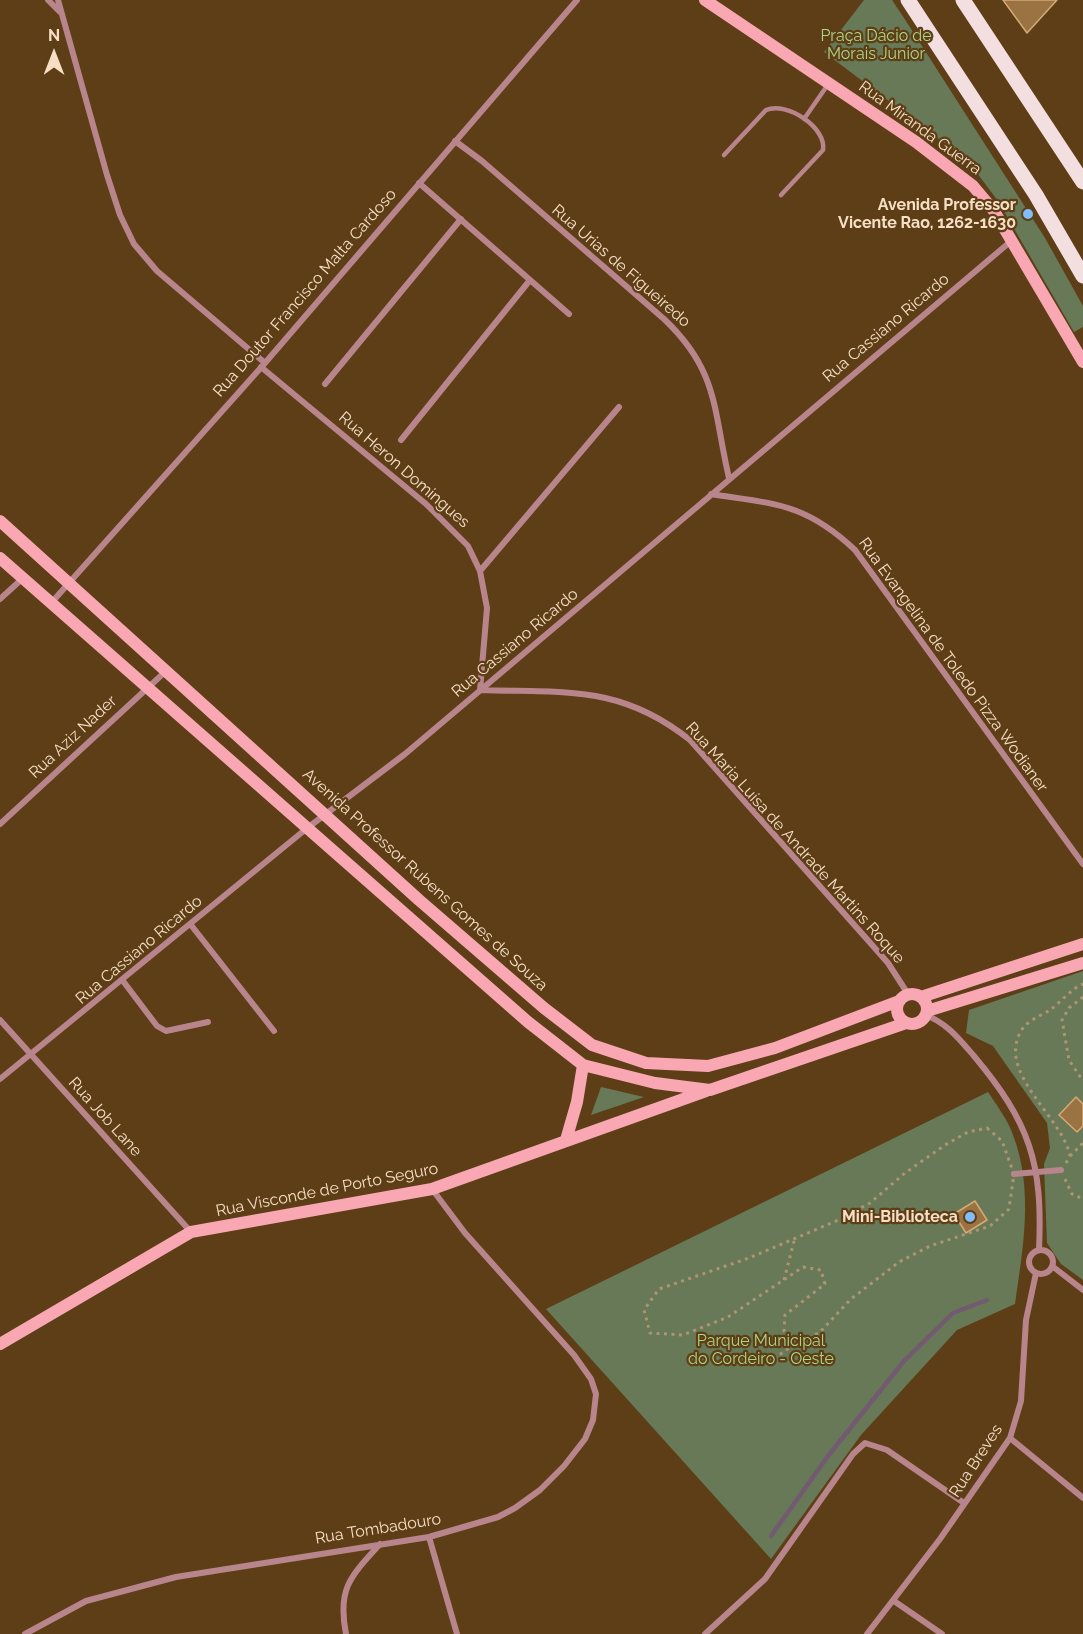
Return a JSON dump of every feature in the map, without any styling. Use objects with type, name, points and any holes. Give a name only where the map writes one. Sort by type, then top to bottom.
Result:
[{"type":"main road","points":[[908,0],[1036,195],[1083,276]]},
{"type":"main road","points":[[963,0],[1081,172]]},
{"type":"street","points":[[48,0],[61,13]]},
{"type":"street","name":"Rua Heron Domingues","points":[[58,0],[107,175],[120,215],[134,244],[157,271],[443,519],[468,546],[480,571],[487,608],[480,690]]},
{"type":"street","name":"Rua Doutor Francisco Malta Cardoso","points":[[52,602],[263,365],[577,0]]},
{"type":"street","name":"Rua Miranda Guerra","points":[[705,0],[916,142],[973,186],[994,210],[1010,242],[1083,362]]},
{"type":"street","name":"Rua Urias de Figueiredo","points":[[455,141],[482,161],[664,319],[688,344],[700,362],[710,385],[729,478]]},
{"type":"street","points":[[419,183],[569,314]]},
{"type":"street","points":[[325,384],[461,219]]},
{"type":"street","name":"Rua Cassiano Ricardo","points":[[0,1079],[191,926],[306,829],[405,754],[1010,242]]},
{"type":"street","points":[[401,440],[530,280]]},
{"type":"street","points":[[480,571],[620,407]]},
{"type":"street","name":"Rua Evangelina de Toledo Pizza Wodianer","points":[[711,494],[791,507],[832,529],[855,550],[1083,864]]},
{"type":"street","name":"Avenida Professor Rubens Gomes de Souza","points":[[0,521],[544,1008],[592,1045],[646,1063],[708,1066],[775,1048],[903,998]]},
{"type":"street","points":[[0,558],[306,829],[528,1022],[583,1065],[656,1083],[710,1090],[906,1023],[915,1024],[926,1013],[1083,963]]},
{"type":"street","points":[[0,599],[22,579]]},
{"type":"street","name":"Rua Aziz Nader","points":[[0,824],[166,671]]},
{"type":"street","name":"Rua Maria Luísa de Andrade Martins Roque","points":[[480,690],[568,692],[613,698],[659,717],[690,740],[888,963],[903,998]]},
{"type":"street","points":[[191,926],[274,1030]]},
{"type":"street","points":[[906,1023],[897,1014],[903,998],[921,998],[1083,944]]},
{"type":"street","points":[[123,981],[157,1026],[166,1031],[208,1022]]},
{"type":"street","points":[[921,998],[926,1013],[944,1024],[983,1066],[1010,1102],[1032,1146],[1036,1172],[1039,1250]]},
{"type":"street","points":[[528,1022],[542,1017],[544,1008]]},
{"type":"street","name":"Rua Job Lane","points":[[0,1020],[191,1232]]},
{"type":"street","points":[[554,1044],[556,1032],[567,1027]]},
{"type":"street","points":[[566,1140],[577,1102],[583,1065]]},
{"type":"street","name":"Rua Visconde de Porto Seguro","points":[[0,1344],[191,1232],[432,1190],[710,1090]]},
{"type":"street","points":[[1014,1174],[1061,1170]]},
{"type":"street","name":"Rua Tombadouro","points":[[25,1634],[86,1601],[176,1577],[429,1537],[498,1517],[540,1490],[564,1466],[585,1439],[593,1420],[596,1394],[591,1379],[574,1355],[465,1233],[432,1190]]},
{"type":"street","points":[[1039,1250],[1050,1255],[1052,1266],[1083,1290]]},
{"type":"street","points":[[1039,1250],[1032,1254],[1029,1261],[1030,1268],[1036,1273],[1044,1274],[1052,1266]]},
{"type":"street","name":"Rua Breves","points":[[867,1634],[894,1601],[1010,1438],[1021,1401],[1026,1320],[1036,1273]]},
{"type":"street","points":[[1010,1438],[1083,1498]]},
{"type":"street","points":[[705,1634],[765,1579],[853,1454],[865,1443],[887,1450],[964,1503]]},
{"type":"street","points":[[429,1537],[457,1634]]},
{"type":"street","points":[[346,1634],[343,1608],[350,1576],[381,1544]]},
{"type":"street","points":[[894,1601],[942,1634]]},
{"type":"lane","points":[[804,119],[829,83]]},
{"type":"lane","points":[[724,155],[766,110],[772,107],[786,109],[804,119],[821,136],[825,143],[823,150],[781,195]]},
{"type":"path","points":[[1070,1156],[1067,1141],[1021,1075],[1016,1060],[1018,1039],[1024,1026],[1064,1001],[1083,984]]},
{"type":"path","points":[[1083,997],[1069,1008],[1062,1020],[1069,1060],[1083,1081]]},
{"type":"path","points":[[1064,1001],[1069,1008]]},
{"type":"path","points":[[774,1359],[798,1341],[819,1333],[851,1299],[899,1262],[930,1246],[990,1226],[1009,1209],[1014,1174],[1002,1141],[987,1128],[968,1132],[905,1173],[870,1203],[794,1241],[659,1289],[644,1310],[650,1333],[683,1335],[728,1317],[803,1267],[821,1270],[825,1284],[785,1315],[784,1331],[798,1341]]},
{"type":"path","points":[[1083,1143],[1070,1156],[1061,1170],[1072,1194],[1083,1199]]},
{"type":"path","points":[[783,1281],[794,1241]]},
{"type":"green space","name":"Praça Dácio de Morais Junior","points":[[864,0],[892,0],[1045,238],[1083,306],[1083,327],[1074,332],[998,201],[968,161],[824,52]]},
{"type":"green space","points":[[1083,971],[1083,1280],[1061,1264],[1047,1243],[1044,1164],[1050,1148],[1047,1123],[993,1046],[966,1033],[969,1010]]},
{"type":"green space","points":[[601,1087],[644,1097],[591,1115]]},
{"type":"green space","name":"Parque Municipal do Cordeiro - Oeste","points":[[988,1092],[1011,1129],[1023,1177],[1025,1219],[1015,1304],[957,1330],[861,1435],[771,1559],[546,1309]]},
{"type":"building","points":[[1003,0],[1057,0],[1027,33]]},
{"type":"building","points":[[1076,1097],[1083,1104],[1083,1126],[1077,1132],[1059,1115]]},
{"type":"building","name":"Mini-Biblioteca","points":[[975,1201],[987,1220],[966,1233],[954,1214]]},
{"type":"waterway","points":[[771,1536],[828,1456],[904,1361],[953,1313],[987,1300]]},
{"type":"place","name":"Avenida Professor Vicente Rao, 1262-1630","points":[[1028,214]]},
{"type":"place","name":"Mini-Biblioteca","points":[[970,1217]]}]
